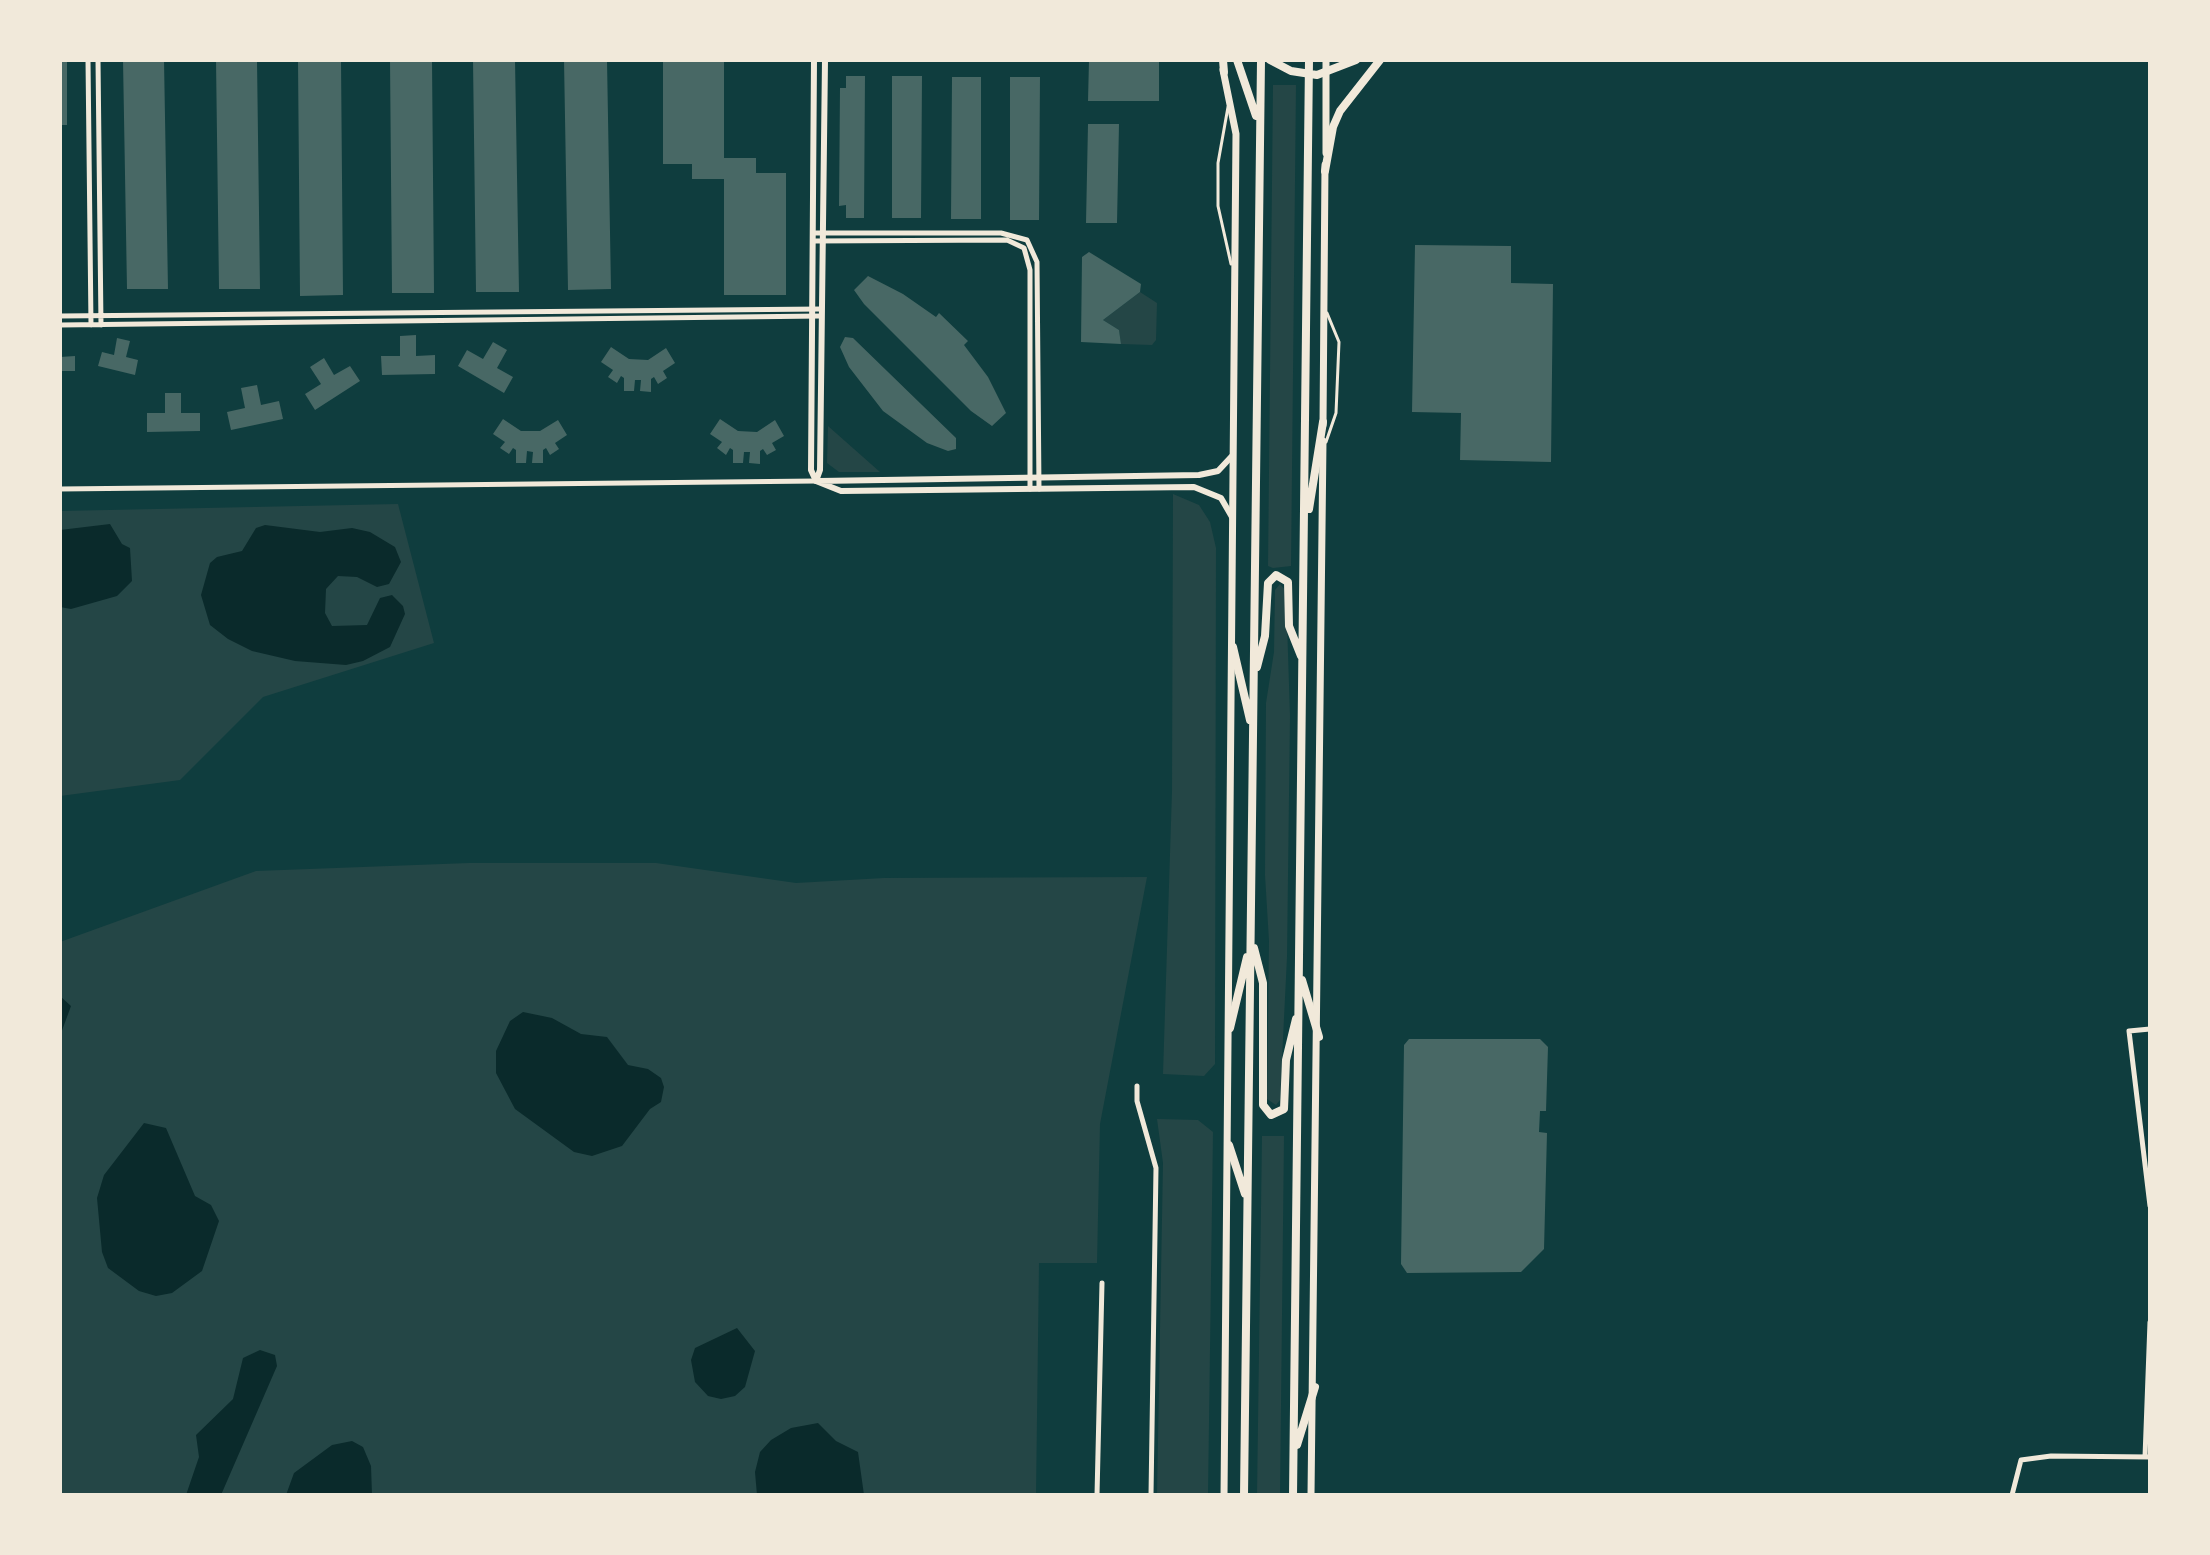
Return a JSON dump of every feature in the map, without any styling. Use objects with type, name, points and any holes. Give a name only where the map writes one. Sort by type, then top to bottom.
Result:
[{"type":"main road","points":[[1222,60],[1236,134],[1224,1495]]},
{"type":"main road","points":[[1237,60],[1255,109],[1260,143]]},
{"type":"main road","points":[[1244,1495],[1261,60]]},
{"type":"main road","points":[[1270,60],[1291,71],[1317,75],[1356,60]]},
{"type":"main road","points":[[1293,1495],[1309,60]]},
{"type":"main road","points":[[1311,1495],[1319,1037],[1326,60]]},
{"type":"main road","points":[[1325,171],[1333,127],[1340,111],[1380,60]]},
{"type":"main road","points":[[1304,538],[1323,422]]},
{"type":"main road","points":[[1254,682],[1265,636],[1268,583],[1276,575],[1288,582],[1289,626],[1303,668]]},
{"type":"main road","points":[[1233,647],[1253,732]]},
{"type":"main road","points":[[1230,1028],[1251,940]]},
{"type":"main road","points":[[1251,940],[1263,983],[1263,1105],[1271,1115],[1284,1109],[1286,1060],[1299,1002]]},
{"type":"main road","points":[[1300,971],[1319,1037]]},
{"type":"main road","points":[[1229,1145],[1248,1203]]},
{"type":"main road","points":[[1293,1457],[1315,1387]]},
{"type":"street","points":[[88,60],[91,325]]},
{"type":"street","points":[[98,60],[101,325]]},
{"type":"street","points":[[814,60],[811,470],[816,481],[841,491],[1202,488],[1226,503],[1233,523]]},
{"type":"street","points":[[816,481],[820,470],[825,60]]},
{"type":"street","points":[[822,237],[1001,233],[1027,240],[1037,262],[1039,489]]},
{"type":"street","points":[[813,237],[1007,240],[1021,245],[1030,263],[1030,489]]},
{"type":"street","points":[[60,325],[812,313]]},
{"type":"street","points":[[60,316],[821,313]]},
{"type":"street","points":[[60,489],[1206,474],[1225,467],[1234,453]]},
{"type":"street","points":[[2150,1029],[2129,1031],[2150,1206]]},
{"type":"street","points":[[1137,1086],[1137,1101],[1156,1168],[1151,1495]]},
{"type":"street","points":[[1097,1495],[1102,1283]]},
{"type":"street","points":[[2012,1495],[2021,1460],[2051,1456],[2148,1457],[2150,1322]]},
{"type":"lane","points":[[1230,95],[1218,163],[1218,206],[1235,275]]},
{"type":"lane","points":[[1322,453],[1336,413],[1339,342],[1325,307]]},
{"type":"shaded area","points":[[1273,85],[1296,85],[1291,566],[1273,568],[1268,566]]},
{"type":"shaded area","points":[[1140,292],[1157,303],[1156,340],[1152,345],[1121,344],[1119,330],[1103,320]]},
{"type":"shaded area","points":[[828,426],[880,472],[839,472],[827,463]]},
{"type":"shaded area","points":[[1173,494],[1199,505],[1210,522],[1216,548],[1215,1064],[1204,1076],[1163,1074],[1172,791]]},
{"type":"shaded area","points":[[398,504],[434,643],[263,697],[180,780],[60,796],[60,511]]},
{"type":"shaded area","points":[[110,524],[122,544],[130,548],[132,581],[117,596],[71,609],[60,607],[60,530]]},
{"type":"shaded area","points":[[265,525],[320,532],[352,528],[370,532],[395,547],[401,562],[389,584],[377,587],[357,577],[338,576],[326,589],[325,613],[332,626],[367,625],[380,598],[392,595],[403,606],[405,614],[390,647],[363,661],[346,665],[295,661],[252,651],[228,639],[210,625],[201,595],[210,563],[217,557],[242,551],[256,528]]},
{"type":"shaded area","points":[[1280,584],[1286,591],[1290,716],[1287,957],[1280,1100],[1276,1105],[1267,1099],[1266,703],[1274,652],[1275,590]]},
{"type":"shaded area","points":[[469,863],[656,863],[796,883],[884,878],[1147,877],[1100,1124],[1097,1263],[1039,1263],[1036,1495],[60,1495],[60,942],[256,871]]},
{"type":"shaded area","points":[[60,996],[71,1006],[60,1036]]},
{"type":"shaded area","points":[[523,1012],[552,1018],[581,1034],[607,1037],[628,1065],[648,1069],[661,1078],[664,1087],[661,1102],[650,1109],[622,1146],[592,1156],[574,1152],[515,1109],[496,1073],[496,1051],[510,1021]]},
{"type":"shaded area","points":[[1157,1119],[1198,1120],[1213,1132],[1208,1495],[1157,1495],[1163,1163]]},
{"type":"shaded area","points":[[144,1123],[166,1128],[195,1196],[211,1205],[219,1221],[202,1271],[172,1293],[156,1296],[139,1291],[108,1268],[102,1252],[97,1198],[104,1175]]},
{"type":"shaded area","points":[[1262,1136],[1284,1136],[1280,1495],[1257,1495]]},
{"type":"shaded area","points":[[737,1328],[755,1351],[745,1387],[735,1396],[721,1399],[708,1396],[695,1382],[691,1360],[695,1348]]},
{"type":"shaded area","points":[[260,1350],[275,1355],[277,1366],[221,1495],[186,1495],[199,1457],[196,1435],[233,1399],[243,1358]]},
{"type":"shaded area","points":[[818,1423],[836,1441],[858,1452],[864,1495],[757,1495],[755,1472],[760,1452],[771,1440],[791,1428]]},
{"type":"shaded area","points":[[352,1441],[363,1447],[371,1466],[372,1495],[286,1495],[294,1473],[332,1445]]},
{"type":"building","points":[[60,60],[67,60],[67,125],[60,125]]},
{"type":"building","points":[[123,60],[164,60],[168,289],[127,289]]},
{"type":"building","points":[[216,60],[257,60],[260,289],[219,289]]},
{"type":"building","points":[[298,60],[341,60],[343,295],[300,296]]},
{"type":"building","points":[[390,60],[432,60],[434,293],[392,293]]},
{"type":"building","points":[[473,60],[515,60],[519,292],[476,292]]},
{"type":"building","points":[[564,60],[607,60],[611,289],[568,290]]},
{"type":"building","points":[[663,60],[724,60],[724,158],[756,158],[756,173],[786,173],[786,295],[724,295],[724,179],[692,179],[692,164],[663,164]]},
{"type":"building","points":[[1089,60],[1159,60],[1159,101],[1088,101]]},
{"type":"building","points":[[846,76],[865,76],[864,218],[846,218],[846,205],[839,206],[840,88],[846,88]]},
{"type":"building","points":[[892,76],[922,76],[921,218],[892,218]]},
{"type":"building","points":[[952,77],[981,77],[981,219],[951,219]]},
{"type":"building","points":[[1010,77],[1040,77],[1039,220],[1010,220]]},
{"type":"building","points":[[1088,124],[1119,124],[1117,223],[1086,223]]},
{"type":"building","points":[[1415,245],[1511,246],[1511,283],[1553,284],[1551,462],[1460,460],[1461,413],[1412,412]]},
{"type":"building","points":[[1089,252],[1141,284],[1140,292],[1103,320],[1119,330],[1121,344],[1081,342],[1082,257]]},
{"type":"building","points":[[868,276],[903,294],[936,317],[939,313],[968,341],[964,345],[988,377],[1006,413],[992,426],[971,411],[864,304],[854,290]]},
{"type":"building","points":[[416,335],[416,356],[435,355],[435,374],[382,375],[381,356],[400,356],[400,336]]},
{"type":"building","points":[[845,337],[853,338],[956,438],[956,449],[948,451],[927,443],[883,411],[849,367],[840,347]]},
{"type":"building","points":[[117,338],[130,341],[126,357],[138,360],[135,375],[98,366],[102,352],[114,355]]},
{"type":"building","points":[[493,342],[507,350],[497,368],[513,377],[504,393],[458,366],[467,350],[483,359]]},
{"type":"building","points":[[611,347],[629,359],[648,360],[666,348],[675,363],[663,371],[667,378],[658,384],[654,377],[651,379],[651,392],[640,391],[641,380],[635,380],[634,391],[624,391],[624,378],[621,376],[617,383],[608,377],[613,370],[601,362]]},
{"type":"building","points":[[75,356],[75,371],[60,371],[60,357]]},
{"type":"building","points":[[324,358],[334,375],[350,366],[360,381],[315,410],[305,394],[321,384],[310,367]]},
{"type":"building","points":[[257,385],[261,405],[279,401],[283,419],[231,430],[227,412],[245,408],[241,388]]},
{"type":"building","points":[[165,393],[181,393],[181,413],[200,413],[200,431],[147,432],[147,413],[165,413]]},
{"type":"building","points":[[503,419],[521,431],[540,431],[558,420],[567,435],[555,443],[559,449],[550,455],[546,448],[543,450],[543,463],[532,463],[533,452],[527,451],[526,463],[516,463],[516,450],[513,448],[509,454],[500,448],[505,442],[493,434]]},
{"type":"building","points":[[720,419],[738,431],[757,432],[775,420],[784,436],[772,443],[776,450],[767,455],[763,449],[760,451],[760,464],[749,463],[750,452],[744,452],[743,463],[733,463],[733,450],[730,448],[726,455],[717,448],[722,442],[710,434]]},
{"type":"building","points":[[1409,1039],[1540,1039],[1548,1047],[1546,1111],[1540,1111],[1539,1132],[1547,1133],[1544,1249],[1521,1272],[1407,1273],[1401,1264],[1404,1045]]}]
